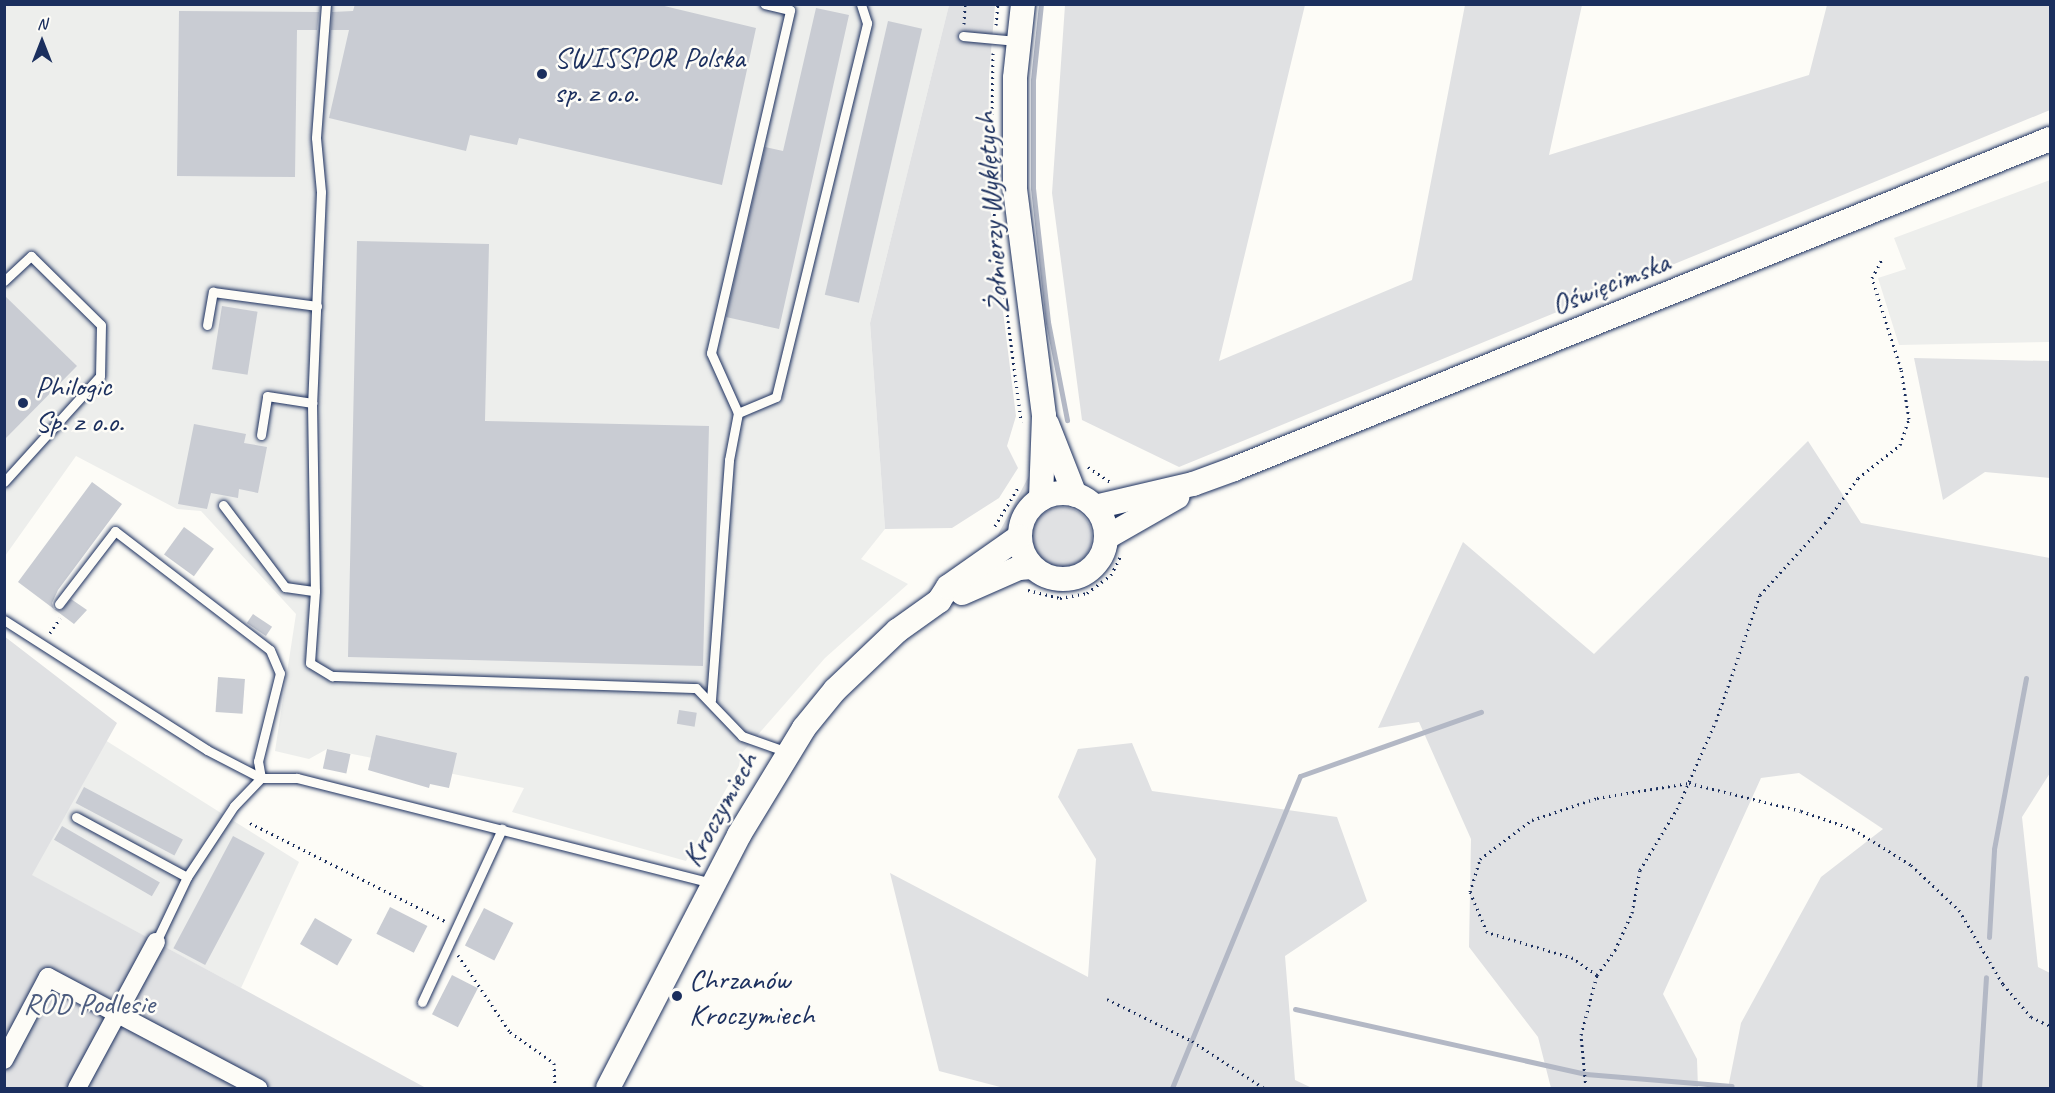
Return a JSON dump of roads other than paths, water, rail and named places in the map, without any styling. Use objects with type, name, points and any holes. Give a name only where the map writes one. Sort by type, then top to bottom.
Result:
[{"type":"main road","name":"Żołnierzy Wyklętych","points":[[1023,4],[1017,41],[1015,189],[1044,416],[1041,499]]},
{"type":"main road","name":"Oświęcimska","points":[[1095,507],[1192,484],[2050,139]]},
{"type":"main road","name":"Żołnierzy Wyklętych","points":[[1044,416],[1074,495]]},
{"type":"main road","name":"Oświęcimska","points":[[1114,545],[1192,484]]},
{"type":"main road","points":[[1063,493],[1074,495],[1095,507],[1114,545],[1097,564],[1072,579],[1026,578],[1019,537],[1025,514],[1041,499],[1063,493]]},
{"type":"main road","name":"Kroczymiech","points":[[608,1089],[714,884],[787,752],[835,690],[869,656],[939,600],[948,587],[1019,537]]},
{"type":"main road","name":"Kroczymiech","points":[[939,600],[1019,568],[1026,578]]},
{"type":"street","points":[[77,1089],[156,942]]},
{"type":"street","points":[[4,1060],[48,977],[118,1012],[258,1089]]},
{"type":"lane","points":[[326,4],[316,138],[321,192],[312,403],[315,591],[310,663],[332,676],[696,688],[711,700],[742,736],[787,752]]},
{"type":"lane","points":[[711,700],[729,460],[738,412],[711,353],[793,7],[765,4]]},
{"type":"lane","points":[[738,412],[776,397],[867,23],[861,4]]},
{"type":"lane","points":[[963,36],[1017,41]]},
{"type":"lane","points":[[4,281],[31,256],[100,325],[99,376],[4,482]]},
{"type":"lane","points":[[207,325],[213,292],[317,306]]},
{"type":"lane","points":[[261,435],[267,396],[312,403]]},
{"type":"lane","points":[[223,505],[285,587],[315,591]]},
{"type":"lane","points":[[59,604],[115,531],[270,650],[280,672],[258,761],[261,778]]},
{"type":"lane","points":[[4,620],[207,750],[261,778],[297,778],[714,884]]},
{"type":"lane","points":[[156,942],[187,877],[234,806],[261,778]]},
{"type":"lane","points":[[76,817],[187,877]]},
{"type":"lane","points":[[422,1002],[502,829]]},
{"type":"waterway","points":[[1041,4],[1033,80],[1033,188],[1048,322],[1067,420]]},
{"type":"waterway","points":[[1989,937],[1994,849],[2026,678]]},
{"type":"waterway","points":[[1172,1088],[1300,776],[1481,712]]},
{"type":"waterway","points":[[1979,1088],[1986,977]]},
{"type":"waterway","points":[[1295,1009],[1586,1074],[1732,1086]]},
{"type":"place","name":"SWISSPOR Polska sp. z o.o.","points":[[542,74]]},
{"type":"place","name":"Philogic Sp. z o.o.","points":[[23,403]]},
{"type":"place","name":"Chrzanów Kroczymiech","points":[[677,996]]},
{"type":"park label","name":"ROD Podlesie","points":[[89,1003]]}]
